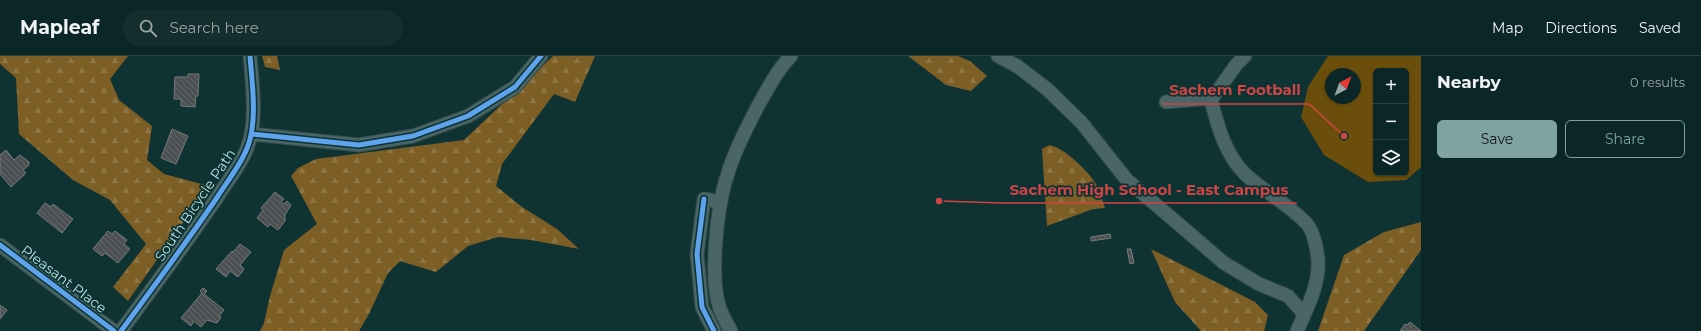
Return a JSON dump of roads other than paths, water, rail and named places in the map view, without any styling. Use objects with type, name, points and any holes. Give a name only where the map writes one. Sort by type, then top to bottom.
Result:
[{"type":"street","name":"South Bicycle Path","points":[[121,331],[189,240],[244,154],[251,134],[252,85],[250,56]]},
{"type":"street","points":[[251,134],[359,145],[413,136],[468,116],[509,91],[515,87],[541,56]]},
{"type":"street","points":[[730,331],[720,308],[716,279],[715,250],[721,202],[728,172],[753,115],[780,68],[791,56]]},
{"type":"street","points":[[998,56],[1017,66],[1047,89],[1081,122],[1126,180],[1224,263],[1259,284],[1288,296],[1304,314]]},
{"type":"street","points":[[1245,56],[1236,65],[1211,100],[1225,146],[1245,174],[1308,224],[1316,245],[1318,268],[1314,287],[1297,331]]},
{"type":"street","points":[[1166,102],[1212,98]]},
{"type":"street","points":[[714,331],[702,307],[697,254],[704,199],[721,202]]},
{"type":"street","name":"Pleasant Place","points":[[0,245],[114,331]]},
{"type":"place","name":"Sachem Football","points":[[1344,136]]},
{"type":"place","name":"Sachem High School - East Campus","points":[[939,201]]}]
